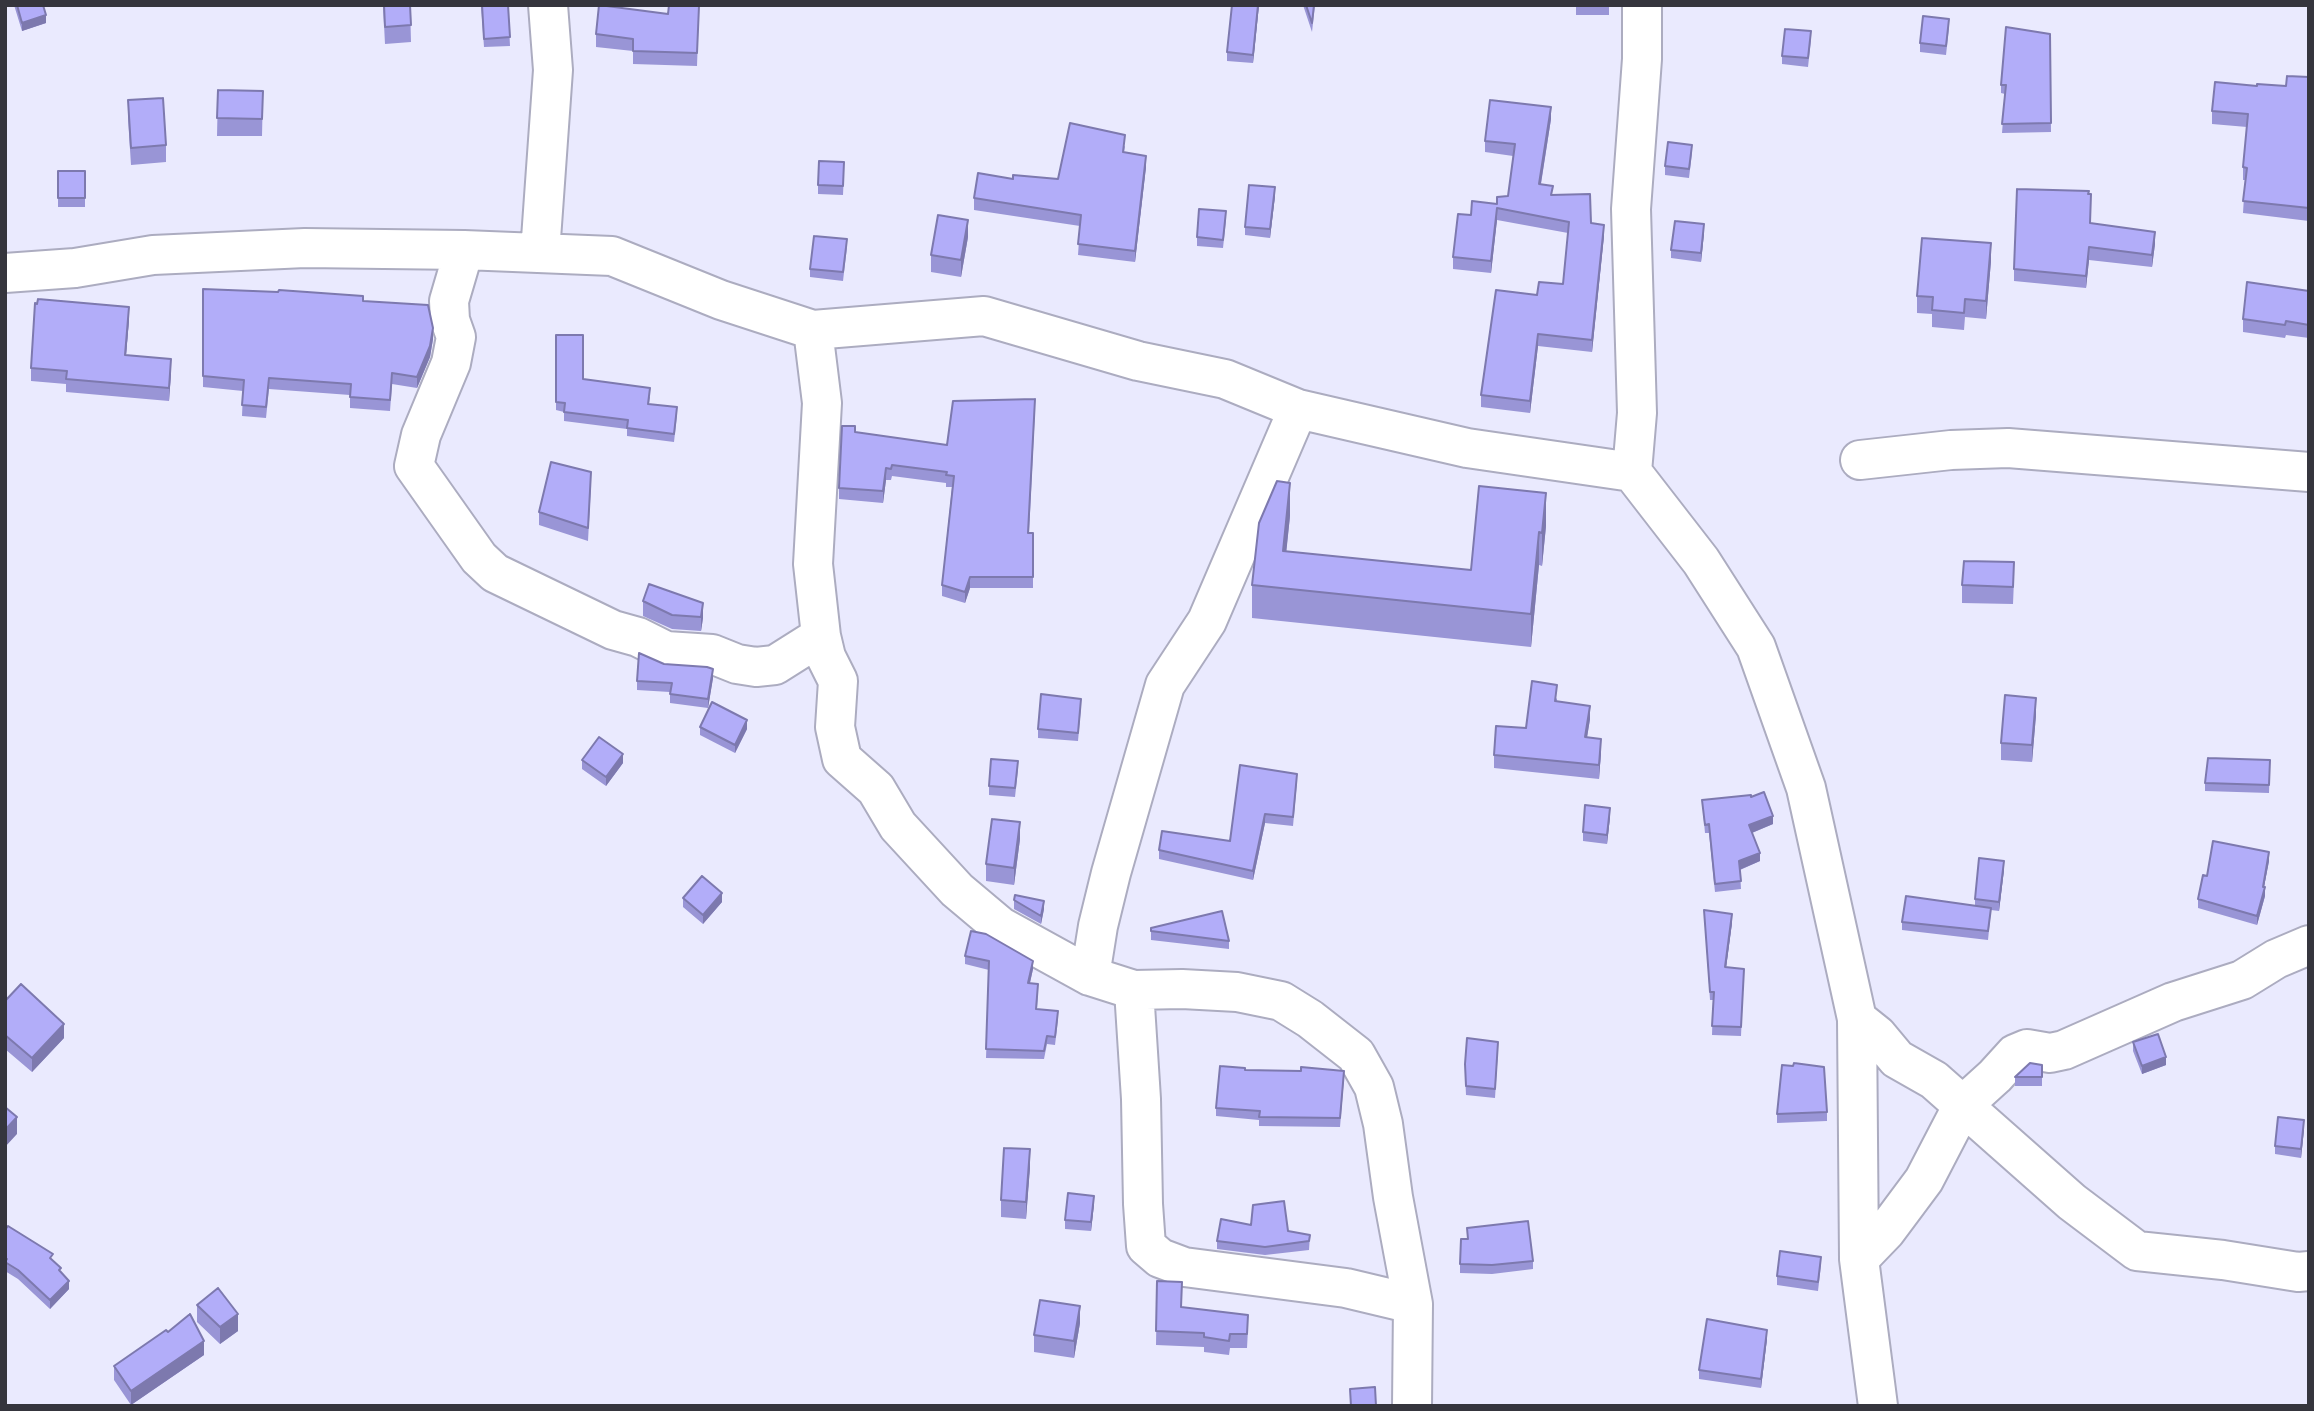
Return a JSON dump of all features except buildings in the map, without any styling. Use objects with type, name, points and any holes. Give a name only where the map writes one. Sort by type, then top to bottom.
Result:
[{"type":"street","points":[[540,253],[553,71],[548,5]]},
{"type":"street","points":[[1642,5],[1642,59],[1631,209],[1637,413],[1632,472],[1702,561],[1756,647],[1806,788],[1857,1019],[1859,1259],[1878,1406]]},
{"type":"street","points":[[5,273],[75,268],[153,255],[304,248],[464,250],[612,256],[721,300],[813,331],[984,316],[1138,361],[1226,379],[1298,409],[1467,448],[1632,472]]},
{"type":"street","points":[[464,250],[449,300],[450,320],[456,337],[451,363],[421,435],[414,466],[479,558],[495,573],[613,630],[638,637],[666,651],[712,654],[737,664],[756,667],[775,665],[821,636]]},
{"type":"street","points":[[813,331],[822,403],[813,564],[821,636],[826,657],[838,681],[835,727],[842,759],[876,789],[898,826],[957,890],[1001,927],[1090,976],[1134,990],[1237,992],[1281,1001],[1310,1019],[1356,1055],[1374,1087],[1383,1124],[1393,1197],[1413,1304],[1412,1406]]},
{"type":"street","points":[[1090,976],[1098,926],[1111,873],[1165,685],[1207,621],[1298,409]]},
{"type":"street","points":[[1860,460],[1951,450],[2008,448],[2309,472]]},
{"type":"street","points":[[1859,1259],[1886,1231],[1924,1180],[1963,1105],[2015,1054],[2027,1049],[2050,1053],[2064,1050],[2173,1002],[2242,980],[2276,959],[2309,945]]},
{"type":"street","points":[[1134,990],[1146,1246],[1160,1258],[1184,1266],[1346,1287],[1413,1304]]},
{"type":"street","points":[[1857,1019],[1877,1035],[1897,1059],[1934,1080],[2072,1202],[2137,1251],[2223,1260],[2298,1272],[2309,1271]]}]
